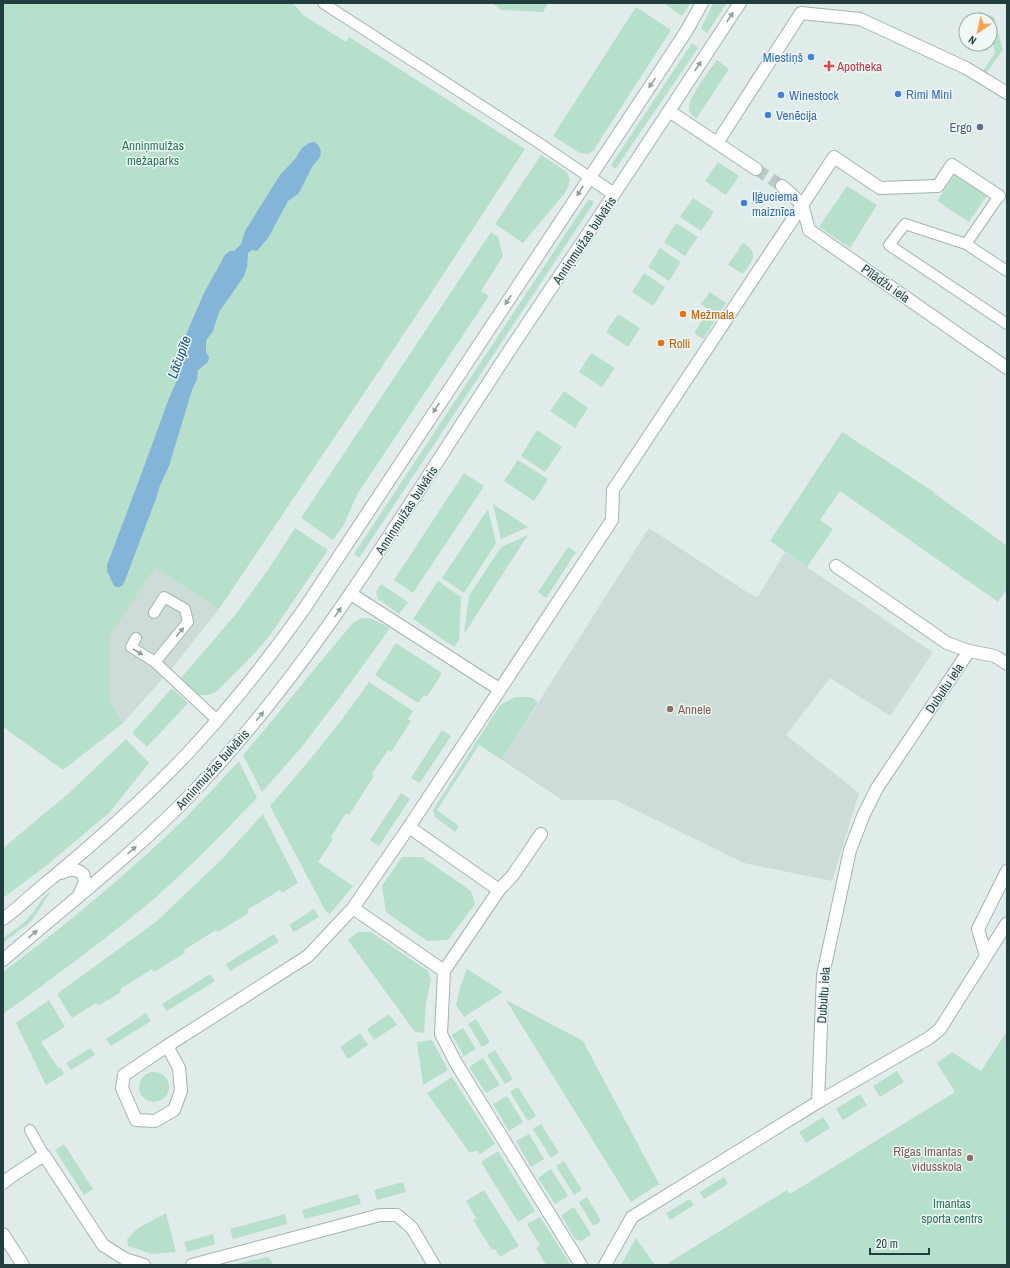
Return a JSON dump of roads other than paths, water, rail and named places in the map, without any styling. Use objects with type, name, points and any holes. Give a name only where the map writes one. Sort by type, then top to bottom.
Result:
[{"type":"street","points":[[3,919],[110,829],[147,795],[186,755],[249,683],[304,609],[687,30],[702,3]]},
{"type":"street","name":"Anniņmuižas bulvāris","points":[[3,960],[105,875],[153,832],[195,791],[235,746],[280,691],[351,594],[489,381],[740,3]]},
{"type":"street","points":[[717,143],[801,13],[860,19],[966,68],[1007,92]]},
{"type":"street","points":[[669,111],[756,169]]},
{"type":"street","points":[[167,1046],[179,1068],[181,1091],[174,1110],[156,1121],[136,1120],[122,1088],[124,1075],[167,1046],[308,956],[353,908],[612,520],[613,490],[834,157],[880,188],[938,186],[952,165],[998,196]]},
{"type":"street","points":[[589,177],[614,194]]},
{"type":"street","points":[[782,186],[802,204]]},
{"type":"street","name":"Pīlādžu iela","points":[[802,204],[809,230],[1007,368]]},
{"type":"street","points":[[836,566],[947,643],[969,651],[995,656],[1007,664]]},
{"type":"street","points":[[351,594],[499,689]]},
{"type":"street","name":"Dubultu iela","points":[[818,1102],[822,975],[850,850],[864,814],[877,788],[969,651]]},
{"type":"street","points":[[409,826],[499,890]]},
{"type":"street","points":[[541,834],[513,876],[499,890],[444,971],[441,1034],[456,1063],[582,1265]]},
{"type":"street","points":[[54,876],[72,869],[80,871],[83,874],[86,882],[76,899]]},
{"type":"street","points":[[986,956],[978,929],[1007,871]]},
{"type":"street","points":[[353,908],[444,971]]},
{"type":"street","points":[[605,1265],[632,1217],[818,1102],[929,1038],[940,1029],[1007,923]]},
{"type":"street","points":[[3,1183],[44,1155],[103,1245],[125,1259],[144,1265]]},
{"type":"street","points":[[192,1265],[380,1215],[398,1215],[412,1228],[434,1265]]},
{"type":"street","points":[[3,1234],[23,1265]]},
{"type":"lane","points":[[323,3],[589,177]]},
{"type":"lane","points":[[966,244],[998,196]]},
{"type":"lane","points":[[1007,271],[966,244],[905,224],[890,245],[1007,324]]},
{"type":"lane","points":[[154,613],[164,596],[185,610],[188,622],[155,662]]},
{"type":"lane","points":[[136,638],[131,647],[155,662],[217,720]]},
{"type":"lane","points":[[30,1130],[44,1155]]},
{"type":"water","name":"Lāčupīte","points":[[314,142],[320,148],[320,157],[312,167],[298,194],[288,201],[268,238],[257,251],[252,250],[248,253],[247,267],[244,276],[219,312],[213,331],[206,343],[206,352],[209,357],[208,362],[198,370],[197,379],[192,390],[169,466],[159,488],[124,583],[120,587],[114,586],[107,571],[107,565],[179,375],[180,368],[178,356],[204,293],[225,255],[230,251],[234,251],[241,244],[245,231],[280,175],[295,159],[302,148],[309,143]]},
{"type":"tunnel","points":[[756,169],[782,186]]},
{"type":"place","name":"Miestiņš","points":[[811,57]]},
{"type":"place","name":"Apotheka","points":[[829,66]]},
{"type":"place","name":"Rimi Mini","points":[[898,94]]},
{"type":"place","name":"Winestock","points":[[781,95]]},
{"type":"place","name":"Venēcija","points":[[768,115]]},
{"type":"place","name":"Ergo","points":[[980,127]]},
{"type":"place","name":"Iļģuciema maiznīca","points":[[744,203]]},
{"type":"place","name":"Mežmala","points":[[683,314]]},
{"type":"place","name":"Rolli","points":[[661,343]]},
{"type":"place","name":"Annele","points":[[670,709]]},
{"type":"place","name":"Rīgas Imantas vidusskola","points":[[970,1158]]},
{"type":"park label","name":"Anniņmuižas mežaparks","points":[[153,152]]},
{"type":"park label","name":"Imantas sporta centrs","points":[[952,1210]]}]
